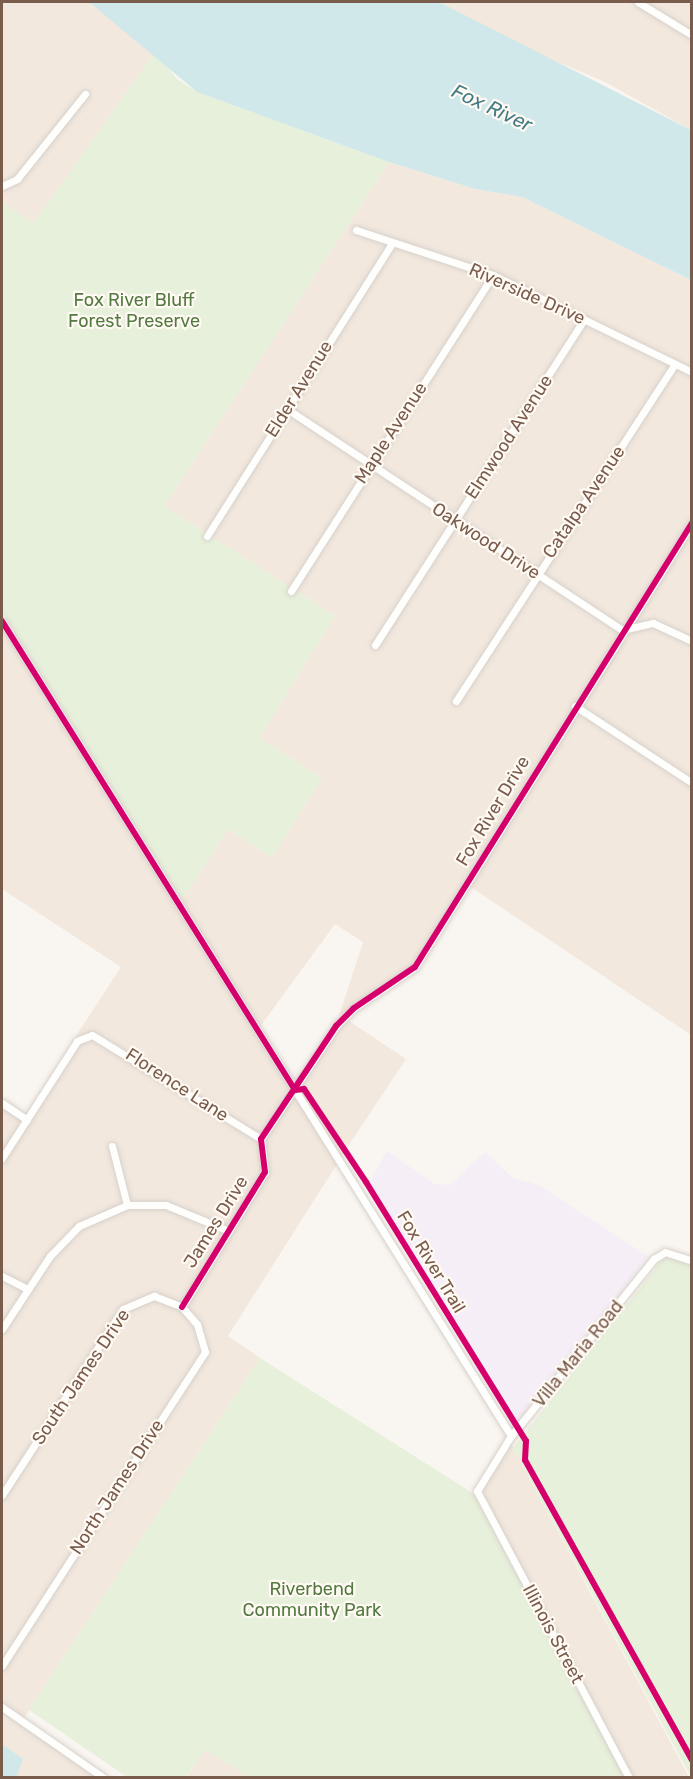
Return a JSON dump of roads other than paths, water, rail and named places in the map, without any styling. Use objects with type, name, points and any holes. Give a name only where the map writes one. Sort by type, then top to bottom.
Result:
[{"type":"street","points":[[638,2],[692,35]]},
{"type":"street","points":[[2,186],[17,179],[85,94]]},
{"type":"street","name":"Riverside Drive","points":[[356,230],[493,275],[692,372]]},
{"type":"street","name":"Elder Avenue","points":[[207,536],[392,243]]},
{"type":"street","name":"Maple Avenue","points":[[291,591],[493,275]]},
{"type":"street","name":"Elmwood Avenue","points":[[375,645],[584,319]]},
{"type":"street","name":"Catalpa Avenue","points":[[456,701],[536,574],[675,364]]},
{"type":"street","name":"Oakwood Drive","points":[[287,409],[622,630]]},
{"type":"street","name":"Fox River Drive","points":[[295,1090],[354,1008],[415,967],[622,630],[692,523]]},
{"type":"street","points":[[2,621],[511,1436]]},
{"type":"street","points":[[622,630],[653,623],[692,641]]},
{"type":"street","points":[[575,706],[692,783]]},
{"type":"street","name":"Florence Lane","points":[[27,1120],[77,1041],[92,1035],[261,1139]]},
{"type":"street","points":[[261,1139],[295,1090]]},
{"type":"street","points":[[2,1103],[27,1120],[2,1158]]},
{"type":"street","name":"James Drive","points":[[182,1307],[264,1172],[261,1139]]},
{"type":"street","points":[[112,1146],[127,1205]]},
{"type":"street","points":[[2,1329],[28,1289],[79,1226],[127,1205],[166,1204],[229,1231]]},
{"type":"street","name":"Villa Maria Road","points":[[477,1491],[511,1436],[665,1252],[692,1261]]},
{"type":"street","points":[[2,1276],[28,1289]]},
{"type":"street","name":"South James Drive","points":[[2,1495],[123,1309],[154,1296],[182,1307]]},
{"type":"street","name":"North James Drive","points":[[2,1666],[205,1352],[197,1324],[182,1307]]},
{"type":"street","name":"Illinois Street","points":[[477,1491],[629,1778]]},
{"type":"street","points":[[2,1707],[104,1778]]},
{"type":"water","name":"Fox River","points":[[89,2],[439,2],[691,130],[691,280],[522,197],[475,189],[389,162],[197,92]]},
{"type":"water","points":[[2,1744],[23,1759],[16,1777],[2,1777]]},
{"type":"park label","name":"Fox River Bluff Forest Preserve","points":[[134,311]]},
{"type":"park label","name":"Riverbend Community Park","points":[[312,1600]]}]
